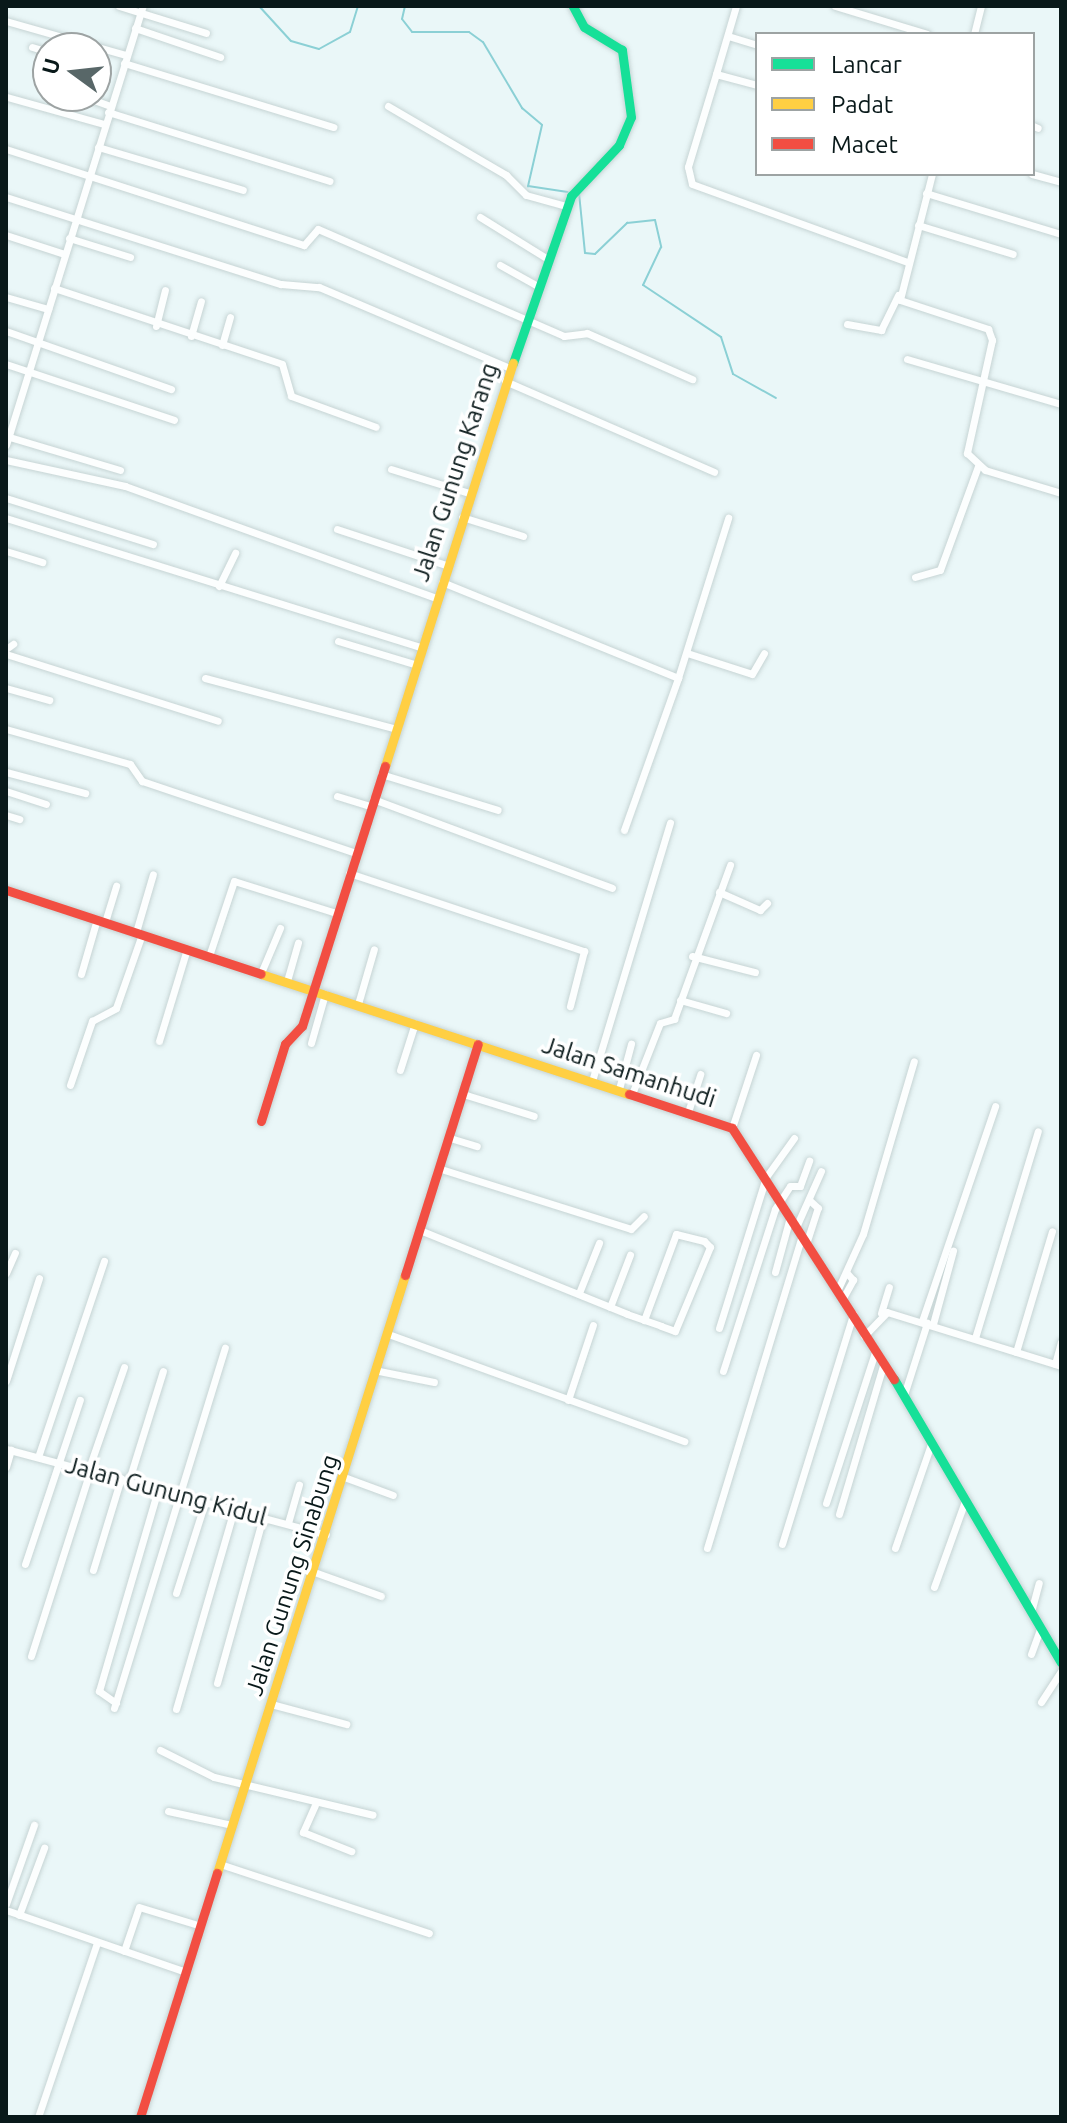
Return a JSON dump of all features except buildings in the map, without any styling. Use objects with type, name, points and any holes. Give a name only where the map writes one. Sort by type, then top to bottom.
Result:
[{"type":"street","points":[[119,6],[142,9],[206,33]]},
{"type":"street","name":"Jalan Gunung Karang","points":[[261,1121],[312,989],[536,285],[571,196],[619,145],[633,91],[622,50],[584,27],[573,6]]},
{"type":"street","points":[[736,6],[688,167],[692,184],[907,262]]},
{"type":"street","points":[[835,6],[920,32]]},
{"type":"street","points":[[974,32],[981,6]]},
{"type":"street","points":[[112,99],[142,9]]},
{"type":"street","points":[[6,21],[47,32]]},
{"type":"street","points":[[884,32],[886,22]]},
{"type":"street","points":[[135,28],[220,57]]},
{"type":"street","points":[[728,36],[755,44]]},
{"type":"street","points":[[112,54],[333,127]]},
{"type":"street","points":[[716,74],[755,84]]},
{"type":"street","points":[[7,97],[104,124]]},
{"type":"street","points":[[388,106],[506,175],[526,195],[566,206]]},
{"type":"street","points":[[112,110],[329,181]]},
{"type":"street","points":[[108,112],[7,439],[120,470]]},
{"type":"street","points":[[98,147],[243,190]]},
{"type":"street","points":[[6,149],[304,245],[318,229],[564,336],[587,333],[692,379]]},
{"type":"street","points":[[1035,175],[1061,182]]},
{"type":"street","points":[[847,324],[884,329],[898,295],[931,176]]},
{"type":"street","points":[[926,193],[1061,234]]},
{"type":"street","points":[[6,197],[281,284],[319,287],[464,342],[510,368]]},
{"type":"street","points":[[480,217],[546,258]]},
{"type":"street","points":[[918,225],[1013,254]]},
{"type":"street","points":[[6,235],[64,254]]},
{"type":"street","points":[[69,238],[130,257]]},
{"type":"street","points":[[500,265],[536,285]]},
{"type":"street","points":[[54,288],[156,326],[285,366],[291,396],[376,427]]},
{"type":"street","points":[[156,326],[165,290]]},
{"type":"street","points":[[898,295],[905,303],[988,329],[981,381],[966,447],[978,466],[1061,493]]},
{"type":"street","points":[[6,297],[48,309]]},
{"type":"street","points":[[191,336],[201,301]]},
{"type":"street","points":[[222,345],[230,317]]},
{"type":"street","points":[[6,331],[171,389]]},
{"type":"street","points":[[907,359],[1061,404]]},
{"type":"street","points":[[6,364],[174,420]]},
{"type":"street","points":[[505,381],[714,472]]},
{"type":"street","points":[[6,460],[125,486],[436,598]]},
{"type":"street","points":[[915,577],[940,570],[978,466]]},
{"type":"street","points":[[391,469],[469,493]]},
{"type":"street","points":[[6,498],[153,544]]},
{"type":"street","points":[[462,517],[523,536]]},
{"type":"street","points":[[6,518],[421,647]]},
{"type":"street","points":[[624,830],[687,653],[728,518]]},
{"type":"street","points":[[337,529],[446,565]]},
{"type":"street","points":[[6,551],[42,562]]},
{"type":"street","points":[[219,586],[235,553]]},
{"type":"street","points":[[442,582],[678,678]]},
{"type":"street","points":[[338,641],[414,664]]},
{"type":"street","points":[[8,649],[218,721]]},
{"type":"street","points":[[687,653],[752,674],[764,653]]},
{"type":"street","points":[[205,678],[393,728]]},
{"type":"street","points":[[6,688],[49,700]]},
{"type":"street","points":[[6,729],[130,764],[142,781],[356,853]]},
{"type":"street","points":[[6,772],[85,793]]},
{"type":"street","points":[[381,774],[498,810]]},
{"type":"street","points":[[6,791],[46,804]]},
{"type":"street","points":[[337,796],[372,803],[612,888]]},
{"type":"street","points":[[6,815],[19,819]]},
{"type":"street","points":[[592,1081],[670,822]]},
{"type":"street","points":[[632,1094],[660,1023],[674,1019],[692,956],[730,865]]},
{"type":"street","points":[[349,873],[584,951],[570,1006]]},
{"type":"street","points":[[70,1085],[92,1021],[116,1008],[153,874]]},
{"type":"street","points":[[209,956],[234,881],[336,913]]},
{"type":"street","points":[[81,974],[116,886]]},
{"type":"street","name":"Jalan Samanhudi","points":[[6,890],[732,1128],[904,1395],[1061,1663]]},
{"type":"street","points":[[719,892],[760,910],[767,903]]},
{"type":"street","points":[[261,973],[280,928]]},
{"type":"street","points":[[287,981],[298,943]]},
{"type":"street","points":[[159,1041],[187,949]]},
{"type":"street","points":[[358,1004],[374,949]]},
{"type":"street","points":[[692,956],[755,972]]},
{"type":"street","points":[[311,1043],[325,994]]},
{"type":"street","points":[[680,1000],[726,1013]]},
{"type":"street","points":[[400,1070],[415,1023]]},
{"type":"street","name":"Jalan Gunung Sinabung","points":[[140,2117],[391,1335],[478,1044]]},
{"type":"street","points":[[619,1089],[631,1044]]},
{"type":"street","points":[[732,1128],[756,1055]]},
{"type":"street","points":[[840,1294],[914,1061]]},
{"type":"street","points":[[688,1112],[700,1074]]},
{"type":"street","points":[[463,1094],[534,1116]]},
{"type":"street","points":[[904,1395],[995,1106]]},
{"type":"street","points":[[975,1338],[1038,1131]]},
{"type":"street","points":[[450,1138],[477,1146]]},
{"type":"street","points":[[719,1328],[766,1177],[794,1138]]},
{"type":"street","points":[[723,1371],[779,1198],[791,1185],[800,1186],[809,1161]]},
{"type":"street","points":[[441,1169],[631,1229],[644,1216]]},
{"type":"street","points":[[707,1548],[799,1229],[821,1171]]},
{"type":"street","points":[[775,1272],[799,1229],[818,1208],[809,1200]]},
{"type":"street","points":[[422,1231],[610,1307],[644,1320],[678,1330],[710,1247],[704,1241],[676,1234],[644,1320]]},
{"type":"street","points":[[1016,1352],[1052,1231]]},
{"type":"street","points":[[579,1293],[599,1243]]},
{"type":"street","points":[[927,1323],[953,1251]]},
{"type":"street","points":[[6,1273],[15,1253]]},
{"type":"street","points":[[610,1307],[630,1255]]},
{"type":"street","points":[[38,1457],[104,1261]]},
{"type":"street","points":[[6,1381],[39,1278]]},
{"type":"street","points":[[864,1336],[881,1313],[889,1287]]},
{"type":"street","points":[[881,1313],[927,1323],[1058,1365],[1061,1342]]},
{"type":"street","points":[[782,1544],[853,1314]]},
{"type":"street","points":[[568,1400],[593,1325]]},
{"type":"street","points":[[391,1335],[684,1441]]},
{"type":"street","points":[[158,1489],[99,1691],[115,1706],[225,1348]]},
{"type":"street","points":[[826,1503],[875,1352]]},
{"type":"street","points":[[839,1514],[883,1365]]},
{"type":"street","points":[[31,1656],[124,1367]]},
{"type":"street","points":[[93,1570],[163,1371]]},
{"type":"street","points":[[379,1371],[434,1382]]},
{"type":"street","points":[[25,1564],[56,1462],[80,1400]]},
{"type":"street","points":[[895,1548],[931,1444]]},
{"type":"street","points":[[6,1467],[8,1450]]},
{"type":"street","name":"Jalan Gunung Kidul","points":[[8,1450],[326,1535]]},
{"type":"street","points":[[344,1477],[393,1495]]},
{"type":"street","points":[[288,1523],[299,1485]]},
{"type":"street","points":[[934,1587],[965,1501]]},
{"type":"street","points":[[176,1593],[205,1502]]},
{"type":"street","points":[[176,1709],[234,1510]]},
{"type":"street","points":[[217,1683],[263,1517]]},
{"type":"street","points":[[314,1572],[381,1596]]},
{"type":"street","points":[[1031,1614],[1039,1583]]},
{"type":"street","points":[[1031,1654],[1040,1629]]},
{"type":"street","points":[[1041,1702],[1061,1671]]},
{"type":"street","points":[[271,1704],[346,1724]]},
{"type":"street","points":[[160,1750],[214,1777],[246,1782],[315,1805],[373,1815]]},
{"type":"street","points":[[315,1805],[303,1832],[351,1851]]},
{"type":"street","points":[[168,1811],[232,1825]]},
{"type":"street","points":[[6,1904],[34,1825]]},
{"type":"street","points":[[19,1915],[44,1848]]},
{"type":"street","points":[[220,1864],[429,1933]]},
{"type":"street","points":[[124,1951],[139,1907],[201,1926]]},
{"type":"street","points":[[6,1910],[186,1972]]},
{"type":"street","points":[[38,2117],[97,1943]]},
{"type":"waterway","points":[[259,6],[291,41],[319,49],[350,32],[358,6]]},
{"type":"waterway","points":[[405,6],[402,19],[412,32],[469,32],[483,42],[522,108],[542,125],[528,186],[568,192]]},
{"type":"waterway","points":[[579,193],[585,253],[595,254],[627,223],[655,220],[661,247],[643,285],[721,337],[733,374],[776,398]]},
{"type":"traffic: fast","points":[[513,363],[571,196],[619,145],[631,117],[622,50],[584,27],[573,6]]},
{"type":"traffic: fast","points":[[894,1379],[1061,1663]]},
{"type":"traffic: slow","points":[[385,766],[513,363]]},
{"type":"traffic: slow","points":[[261,974],[629,1094]]},
{"type":"traffic: slow","points":[[217,1873],[405,1275]]},
{"type":"traffic: jam","points":[[261,1121],[285,1044],[302,1026],[385,766]]},
{"type":"traffic: jam","points":[[6,890],[261,974]]},
{"type":"traffic: jam","points":[[405,1275],[478,1044]]},
{"type":"traffic: jam","points":[[629,1094],[732,1128],[894,1379]]},
{"type":"traffic: jam","points":[[140,2117],[217,1873]]}]
